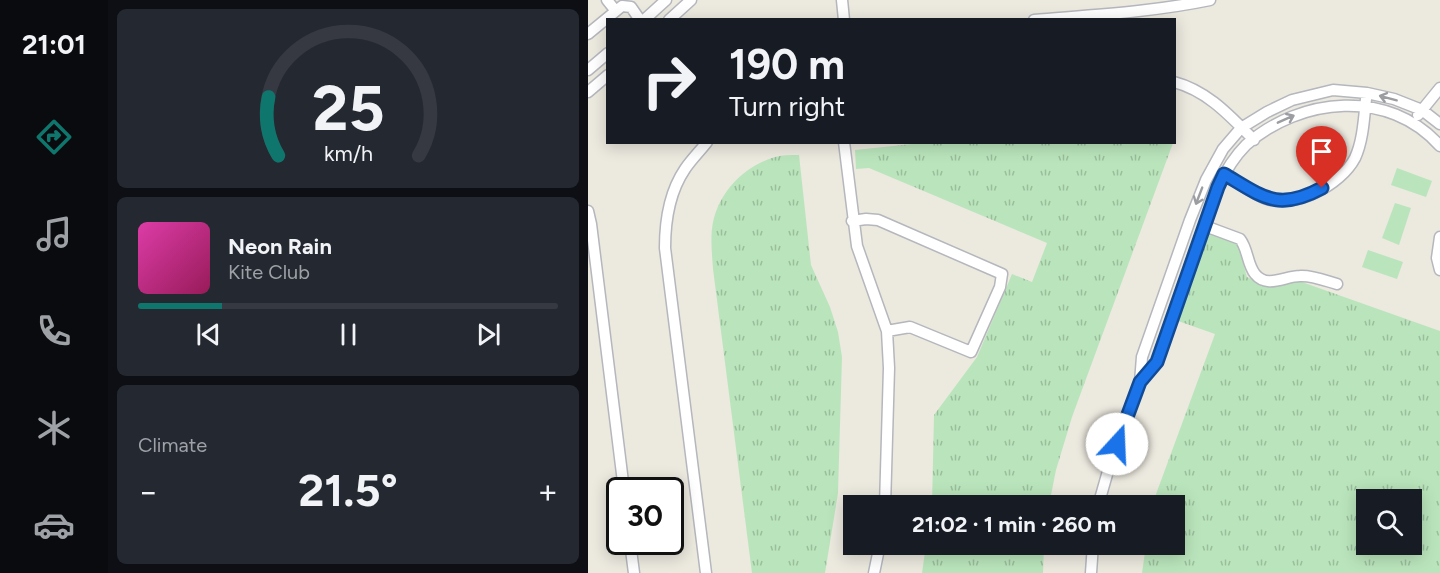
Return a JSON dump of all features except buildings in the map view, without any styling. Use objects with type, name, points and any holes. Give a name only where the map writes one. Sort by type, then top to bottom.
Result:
[{"type":"street","points":[[607,0],[615,10]]},
{"type":"street","points":[[646,18],[666,0]]},
{"type":"street","points":[[671,18],[690,0]]},
{"type":"street","points":[[842,0],[844,18]]},
{"type":"street","points":[[1061,18],[1178,7],[1210,0]]},
{"type":"street","points":[[588,34],[622,6],[631,7],[639,18]]},
{"type":"street","points":[[588,70],[606,55]]},
{"type":"street","points":[[588,92],[606,77]]},
{"type":"street","points":[[1176,83],[1211,99],[1254,140]]},
{"type":"street","points":[[1412,121],[1440,88]]},
{"type":"street","points":[[1101,495],[1140,382],[1142,357],[1206,180],[1223,149],[1241,128],[1292,100],[1333,90],[1367,93],[1394,99],[1422,110],[1440,124]]},
{"type":"street","points":[[1224,174],[1264,198],[1290,200],[1311,194],[1334,181],[1354,159],[1359,146],[1367,93]]},
{"type":"street","points":[[1140,382],[1157,362],[1218,187],[1224,174],[1245,146],[1277,123],[1297,114],[1319,108],[1366,106],[1373,106],[1412,121],[1440,146]]},
{"type":"street","points":[[705,144],[684,170],[664,228],[706,573]]},
{"type":"street","points":[[844,144],[852,221],[857,246],[887,331],[890,368],[885,495]]},
{"type":"street","points":[[588,211],[622,477]]},
{"type":"street","points":[[852,221],[878,220],[1002,274],[1000,287],[971,352],[910,327],[887,331]]},
{"type":"street","points":[[1205,226],[1240,239],[1252,271],[1263,281],[1301,276],[1337,284]]},
{"type":"street","points":[[1440,237],[1437,258],[1440,270]]},
{"type":"street","points":[[632,555],[634,573]]},
{"type":"street","points":[[874,573],[878,555]]},
{"type":"street","points":[[1091,573],[1092,555]]},
{"type":"green space","points":[[912,144],[1173,144],[1072,417],[1051,495],[932,495],[934,415],[977,357],[1012,274],[1032,282],[1047,243],[869,168],[856,169],[855,150]]},
{"type":"green space","points":[[799,155],[811,265],[830,307],[838,332],[842,357],[838,493],[825,573],[752,573],[713,269],[712,228],[721,200],[744,173],[775,157]]},
{"type":"green space","points":[[1397,168],[1432,181],[1426,197],[1391,185]]},
{"type":"green space","points":[[1395,203],[1411,208],[1399,245],[1382,238]]},
{"type":"green space","points":[[1209,233],[1238,245],[1247,277],[1266,287],[1299,281],[1440,331],[1440,573],[1142,573],[1145,555],[1185,555],[1185,495],[1156,495],[1215,334],[1178,321]]},
{"type":"green space","points":[[1368,250],[1403,262],[1397,279],[1362,267]]},
{"type":"green space","points":[[925,555],[1044,555],[1043,573],[922,573]]},
{"type":"route","points":[[1117,444],[1140,382],[1157,362],[1224,174],[1264,198],[1273,200],[1296,200],[1322,188]]}]
